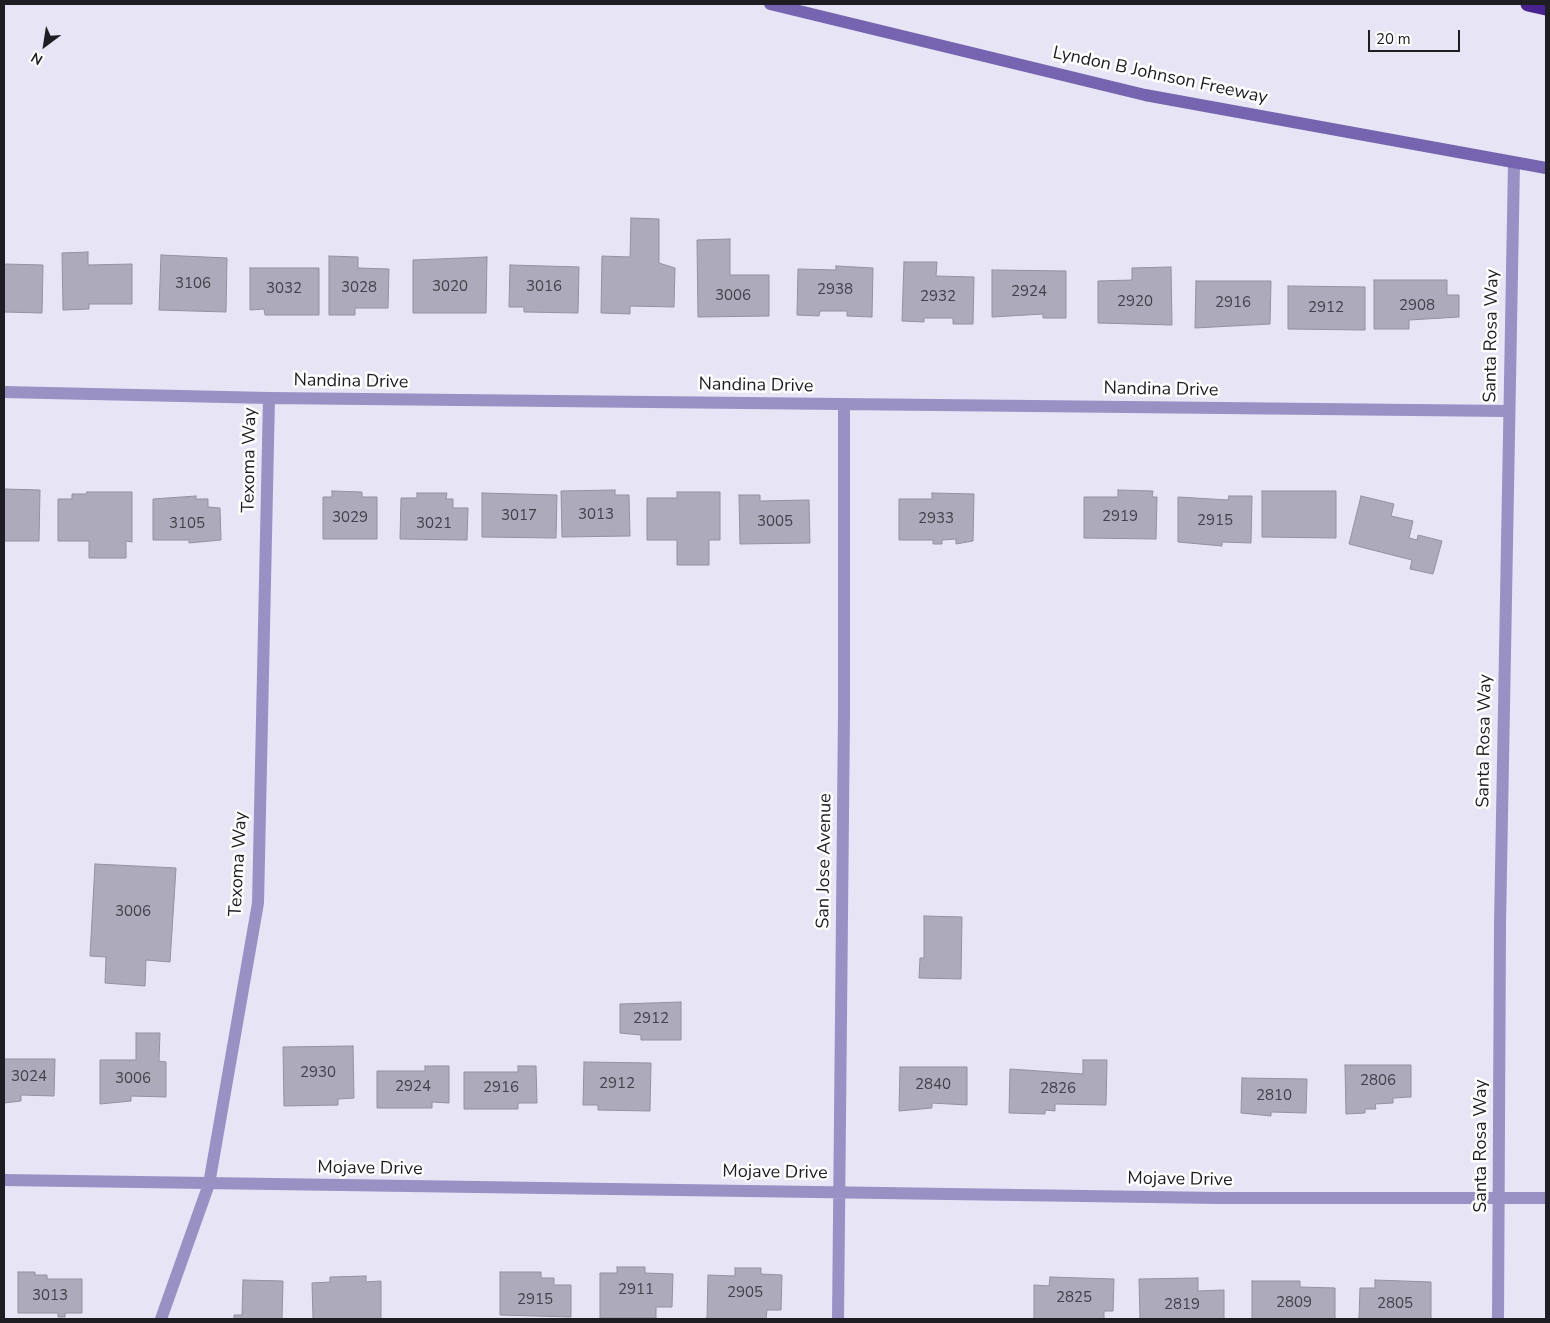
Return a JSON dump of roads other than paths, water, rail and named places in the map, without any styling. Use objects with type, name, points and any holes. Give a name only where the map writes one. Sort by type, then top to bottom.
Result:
[{"type":"highway","points":[[1528,4],[1546,8]]},
{"type":"main road","name":"Lyndon B Johnson Freeway","points":[[770,4],[1145,95],[1546,168]]},
{"type":"street","name":"Santa Rosa Way","points":[[1498,1319],[1500,924],[1514,163]]},
{"type":"street","name":"Nandina Drive","points":[[4,392],[269,398],[1508,411]]},
{"type":"street","name":"Texoma Way","points":[[161,1319],[209,1184],[258,903],[269,398]]},
{"type":"street","name":"San Jose Avenue","points":[[838,1319],[844,713],[844,404]]},
{"type":"street","name":"Mojave Drive","points":[[4,1180],[1219,1198],[1546,1198]]}]
